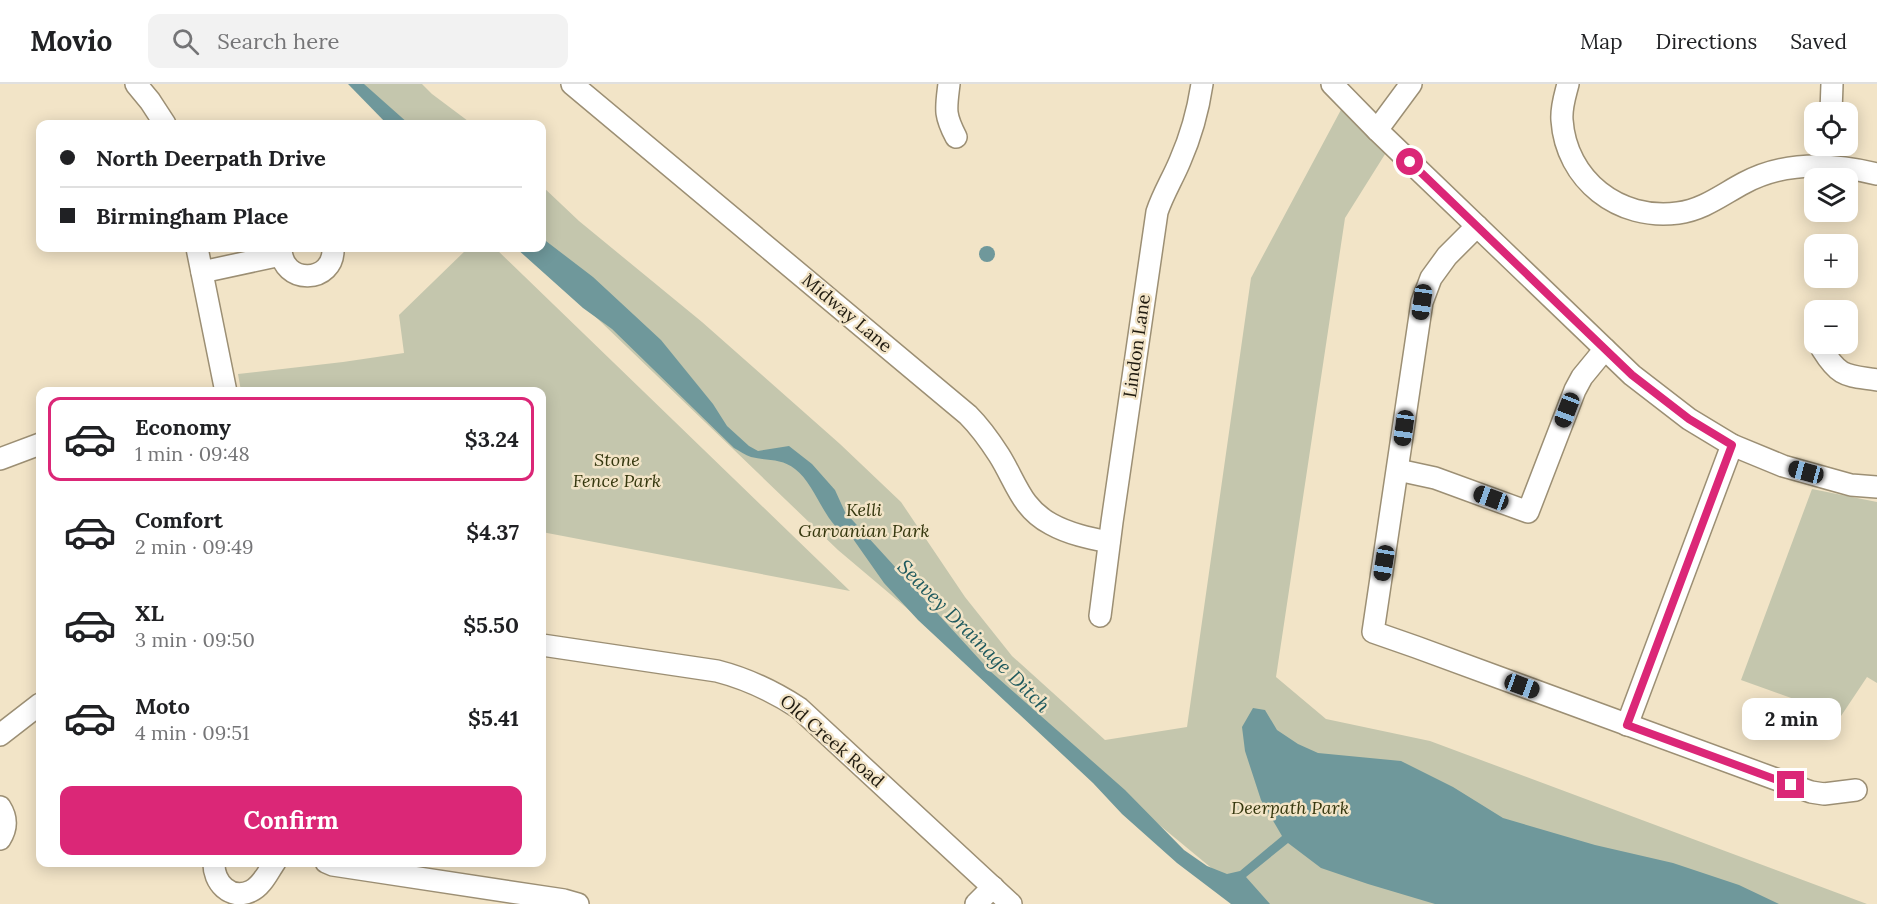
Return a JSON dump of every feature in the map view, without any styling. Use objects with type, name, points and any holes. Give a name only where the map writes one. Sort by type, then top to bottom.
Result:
[{"type":"street","points":[[136,84],[162,120]]},
{"type":"street","name":"Midway Lane","points":[[572,84],[968,415],[979,426],[1000,456],[1019,494],[1035,512],[1070,533],[1109,542]]},
{"type":"street","points":[[949,84],[945,111],[956,137]]},
{"type":"street","name":"Lindon Lane","points":[[1100,616],[1157,212],[1194,123],[1202,84]]},
{"type":"street","points":[[1332,84],[1632,375],[1689,419],[1732,445],[1783,466],[1851,485],[1877,487]]},
{"type":"street","points":[[1377,130],[1411,84]]},
{"type":"street","points":[[1568,84],[1562,107],[1562,120],[1565,137],[1576,165],[1593,188],[1627,209],[1659,215],[1693,211],[1763,175],[1803,166],[1827,156]]},
{"type":"street","points":[[1831,102],[1832,84]]},
{"type":"street","points":[[1831,156],[1855,168],[1877,174]]},
{"type":"street","points":[[1477,226],[1446,256],[1431,278],[1422,302],[1373,632],[1811,792],[1824,794],[1856,790]]},
{"type":"street","points":[[197,252],[225,387]]},
{"type":"street","points":[[202,272],[277,252]]},
{"type":"street","points":[[281,252],[286,266],[292,272],[300,276],[309,276],[325,269],[330,262],[332,252]]},
{"type":"street","points":[[1398,470],[1435,478],[1528,512],[1575,390],[1582,377],[1605,349]]},
{"type":"street","points":[[1825,354],[1833,366],[1841,372],[1877,380]]},
{"type":"street","points":[[2,452],[36,445]]},
{"type":"street","points":[[1627,725],[1732,445]]},
{"type":"street","name":"Old Creek Road","points":[[546,646],[717,671],[744,678],[774,691],[799,708],[1011,904]]},
{"type":"street","points":[[0,735],[36,707]]},
{"type":"street","points":[[0,807],[6,822],[0,839]]},
{"type":"street","points":[[213,867],[220,885],[235,893],[243,894],[258,886],[271,867]]},
{"type":"street","points":[[346,867],[578,904]]},
{"type":"street","points":[[976,904],[993,887]]},
{"type":"green space","points":[[354,84],[422,84],[467,120],[392,120]]},
{"type":"green space","name":"Deerpath Park","points":[[1343,106],[1387,151],[1345,218],[1276,677],[1326,719],[1430,741],[1867,904],[1255,904],[1065,747],[838,550],[528,252],[546,252],[546,190],[579,221],[702,322],[840,444],[901,502],[965,597],[1012,656],[1105,740],[1187,727],[1251,278]]},
{"type":"green space","name":"Stone Fence Park","points":[[464,252],[499,252],[850,591],[546,533],[546,387],[240,387],[238,374],[404,353],[399,315]]},
{"type":"green space","points":[[1812,489],[1877,502],[1877,683],[1867,677],[1841,716],[1741,680]]},
{"type":"water","points":[[348,84],[364,84],[404,120],[383,120]]},
{"type":"water","points":[[546,241],[593,277],[661,340],[713,404],[727,426],[749,446],[758,451],[789,446],[812,464],[835,490],[845,512],[990,671],[1125,790],[1184,850],[1207,866],[1227,874],[1240,871],[1282,836],[1261,800],[1245,751],[1242,727],[1253,708],[1265,710],[1277,730],[1298,744],[1318,753],[1401,761],[1453,787],[1503,818],[1595,845],[1673,863],[1739,885],[1779,904],[1435,904],[1321,868],[1288,843],[1246,877],[1270,904],[1231,904],[1177,863],[1122,814],[1093,783],[918,620],[884,583],[851,536],[834,525],[803,476],[790,465],[780,461],[751,457],[734,448],[612,329],[583,308],[520,252],[546,252]]},
{"type":"water","points":[[987,246],[993,248],[995,254],[993,260],[987,262],[981,260],[979,254],[981,248]]},
{"type":"route","points":[[1410,162],[1632,375],[1689,419],[1732,445],[1627,725],[1791,785]]},
{"type":"park label","name":"Kelli Garvanian Park","points":[[864,520]]},
{"type":"water label","name":"Seavey Drainage Ditch","points":[[974,636]]}]
